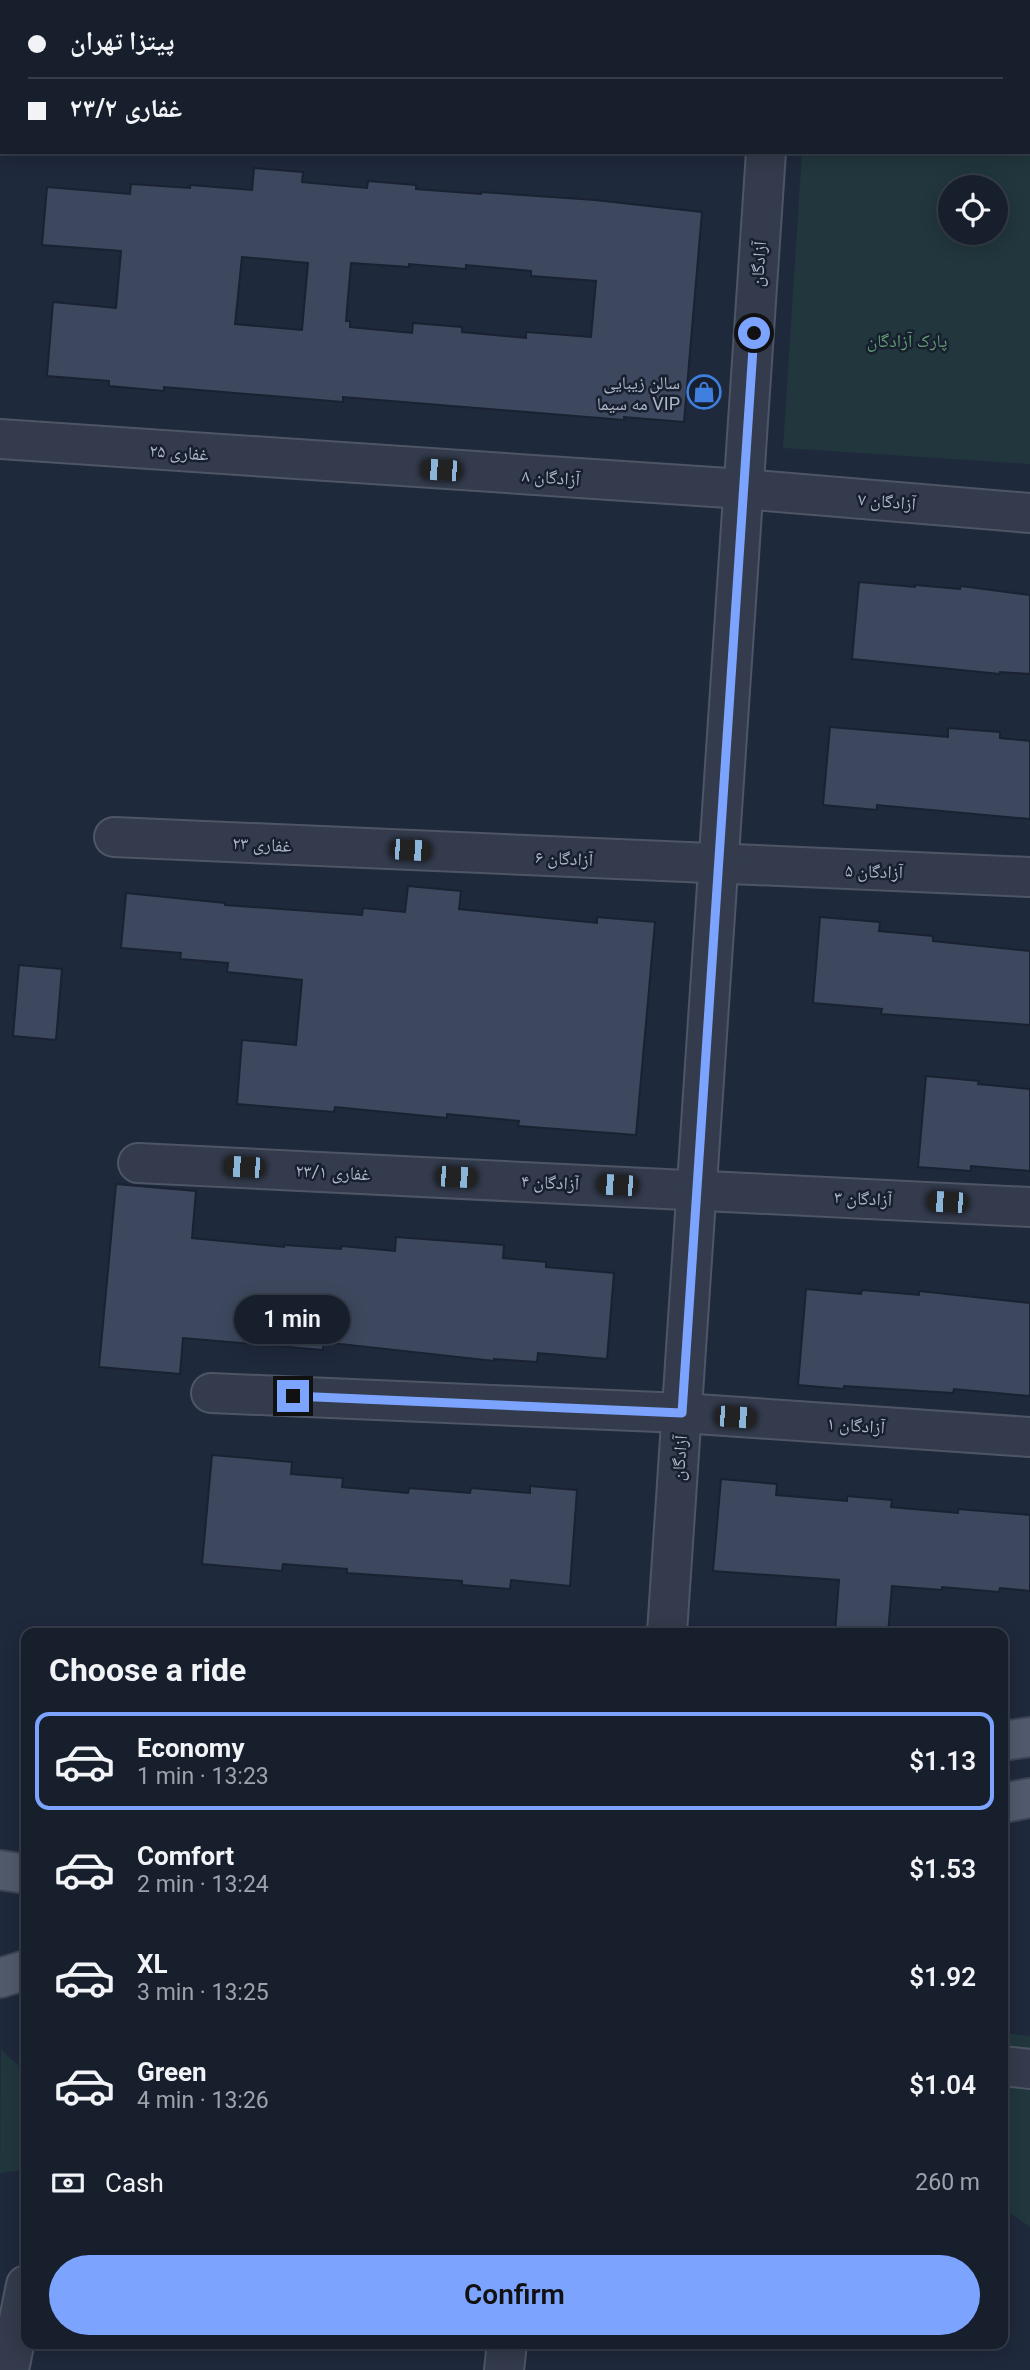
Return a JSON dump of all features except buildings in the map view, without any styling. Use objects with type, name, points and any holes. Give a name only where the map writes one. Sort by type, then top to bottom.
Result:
[{"type":"main road","points":[[1008,1740],[1030,1737]]},
{"type":"main road","points":[[1008,1802],[1030,1798]]},
{"type":"main road","points":[[0,1870],[21,1873]]},
{"type":"main road","points":[[0,1978],[21,1972]]},
{"type":"street","name":"آزادگان","points":[[667,1628],[766,154]]},
{"type":"street","name":"غفاری ۲۵","points":[[0,439],[358,465]]},
{"type":"street","name":"آزادگان ۸","points":[[358,465],[743,489]]},
{"type":"street","name":"آزادگان ۷","points":[[743,489],[1030,513]]},
{"type":"street","name":"غفاری ۲۳","points":[[114,837],[410,850]]},
{"type":"street","name":"آزادگان ۶","points":[[410,850],[719,865]]},
{"type":"street","name":"آزادگان ۵","points":[[719,865],[1030,877]]},
{"type":"street","name":"غفاری ۲۳/۱","points":[[138,1163],[403,1175]]},
{"type":"street","name":"آزادگان ۴","points":[[403,1175],[697,1189]]},
{"type":"street","name":"آزادگان ۳","points":[[697,1189],[1030,1207]]},
{"type":"street","name":"آزادگان ۱","points":[[211,1393],[682,1413],[1030,1437]]},
{"type":"street","points":[[1008,2067],[1030,2070]]},
{"type":"street","points":[[9,2370],[21,2310]]},
{"type":"street","points":[[504,2370],[506,2349]]},
{"type":"green space","name":"پارک آزادگان","points":[[802,154],[1030,154],[1030,464],[783,448]]},
{"type":"green space","points":[[1008,2034],[1030,2036],[1030,2227],[1008,2212]]},
{"type":"green space","points":[[1,2050],[21,2068],[21,2170],[0,2173]]},
{"type":"place","name":"سالن زیبایی مه سیما VIP","points":[[704,392]]},
{"type":"route","points":[[293,1396],[682,1413],[754,333]]}]
